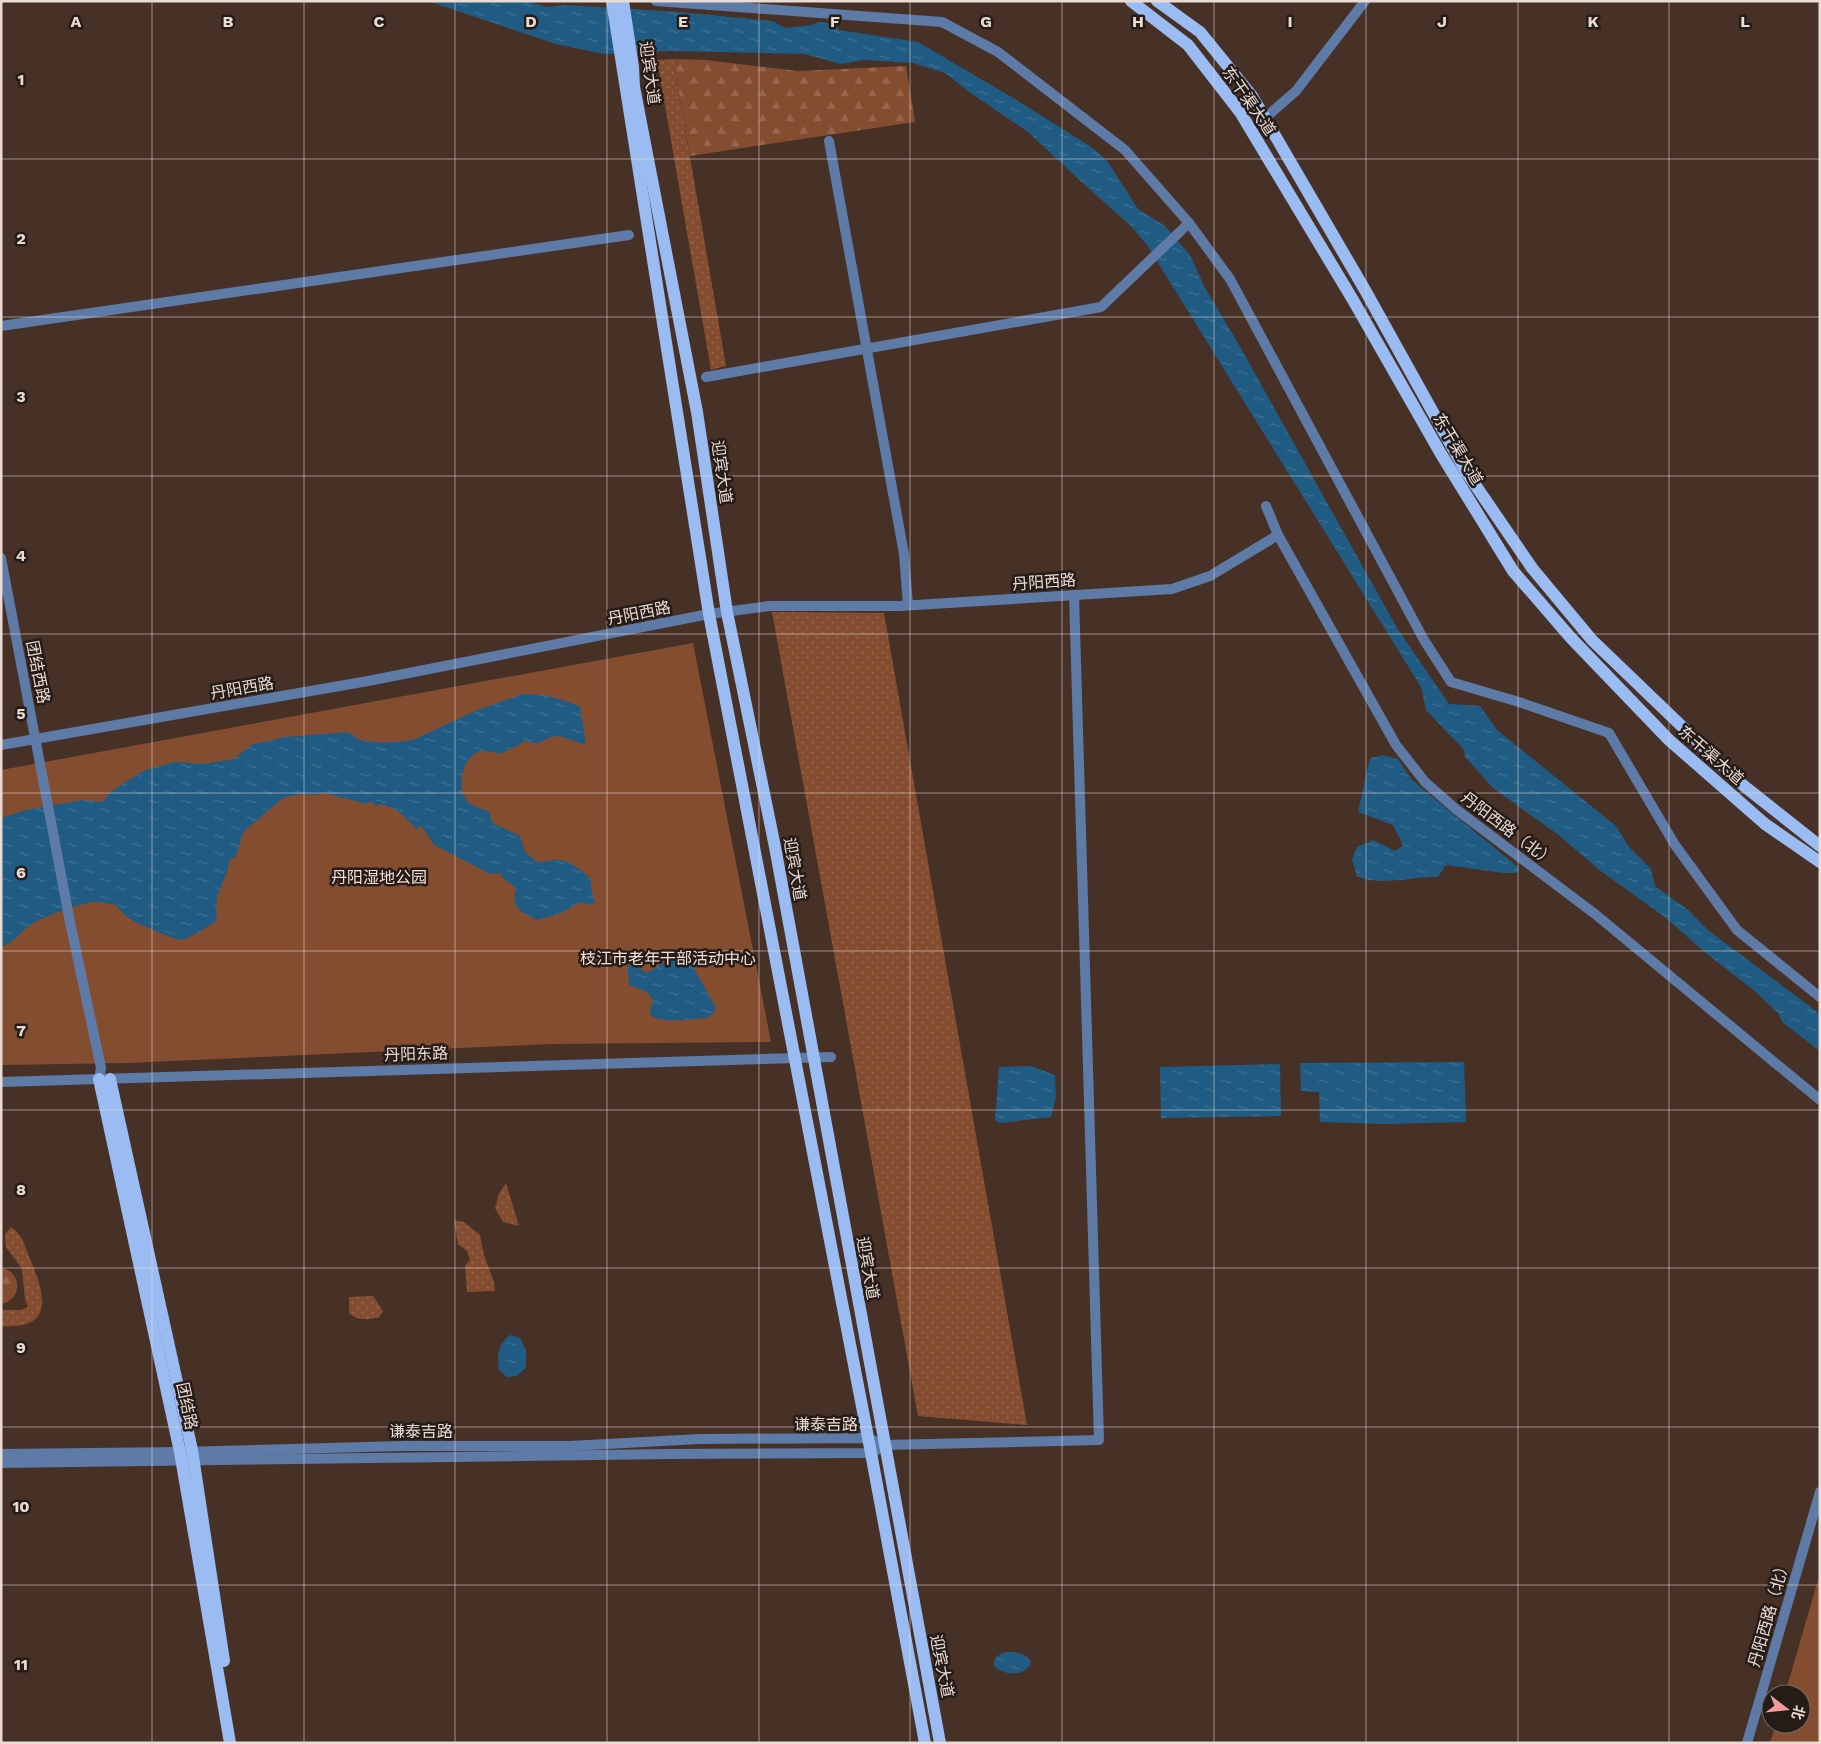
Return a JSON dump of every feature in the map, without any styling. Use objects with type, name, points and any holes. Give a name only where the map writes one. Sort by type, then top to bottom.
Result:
[{"type":"main road","name":"东干渠大道","points":[[1131,1],[1188,45],[1240,112],[1353,300],[1441,454],[1513,571],[1570,638],[1669,740],[1765,824],[1820,862]]},
{"type":"main road","name":"东干渠大道","points":[[1164,4],[1200,32],[1252,96],[1365,290],[1466,470],[1532,568],[1592,640],[1744,786],[1820,846]]},
{"type":"main road","name":"迎宾大道","points":[[618,7],[709,614],[925,1743]]},
{"type":"main road","name":"迎宾大道","points":[[628,66],[634,87],[697,412],[727,612],[775,847],[940,1743]]},
{"type":"main road","name":"团结路","points":[[104,1075],[187,1456],[237,1743]]},
{"type":"main road","name":"团结路","points":[[187,1456],[230,1743]]},
{"type":"street","points":[[656,1],[942,22],[998,52],[1125,150],[1189,223],[1230,279],[1424,640],[1451,682],[1609,732],[1675,845],[1737,930],[1820,997]]},
{"type":"street","points":[[1265,118],[1296,91],[1365,1]]},
{"type":"street","points":[[829,140],[904,554],[908,605]]},
{"type":"street","points":[[706,377],[1101,308],[1135,273],[1189,223]]},
{"type":"street","points":[[1,326],[628,235]]},
{"type":"street","name":"丹阳西路（北）","points":[[1266,506],[1278,536],[1396,745],[1425,782],[1457,810],[1595,914],[1820,1100]]},
{"type":"street","name":"丹阳西路","points":[[1,744],[368,681],[709,614],[770,606],[908,605],[1172,589],[1210,576],[1278,536]]},
{"type":"street","name":"团结西路","points":[[1,558],[70,922],[104,1075]]},
{"type":"street","points":[[884,1445],[1099,1440],[1074,595]]},
{"type":"street","name":"丹阳东路","points":[[1,1082],[104,1075],[831,1057]]},
{"type":"street","name":"谦泰吉路","points":[[1,1463],[402,1446],[569,1446],[700,1439],[868,1438],[884,1445]]},
{"type":"street","name":"谦泰吉路","points":[[1,1454],[187,1456],[871,1453],[884,1445]]},
{"type":"street","name":"丹阳西路（北）","points":[[1747,1743],[1820,1492]]},
{"type":"green space","points":[[673,59],[726,366],[711,370],[657,60]]},
{"type":"green space","points":[[673,59],[706,60],[798,71],[906,66],[915,122],[690,156]]},
{"type":"green space","points":[[772,612],[884,613],[1027,1425],[918,1416]]},
{"type":"green space","name":"丹阳湿地公园","points":[[693,643],[771,1042],[551,1044],[126,1063],[1,1065],[1,770]]},
{"type":"green space","points":[[506,1183],[519,1226],[503,1222],[495,1208],[499,1194]]},
{"type":"green space","points":[[454,1220],[464,1222],[480,1235],[495,1291],[467,1292],[465,1266],[470,1260],[467,1251],[458,1244]]},
{"type":"green space","points":[[11,1227],[23,1241],[40,1285],[42,1307],[38,1316],[31,1322],[19,1326],[1,1326],[1,1310],[21,1310],[28,1307],[25,1299],[22,1269],[6,1247],[5,1234]]},
{"type":"green space","points":[[1,1268],[13,1274],[17,1286],[13,1297],[1,1304]]},
{"type":"green space","points":[[373,1296],[383,1311],[379,1317],[364,1319],[349,1313],[349,1297]]},
{"type":"green space","points":[[1820,1573],[1820,1743],[1770,1743],[1773,1734],[1811,1734],[1811,1684],[1788,1684]]},
{"type":"water","points":[[428,1],[527,1],[547,7],[566,5],[680,12],[773,21],[785,28],[812,25],[818,22],[835,24],[839,30],[918,42],[1015,99],[1093,148],[1108,162],[1138,209],[1165,226],[1190,255],[1204,286],[1397,628],[1449,704],[1480,706],[1497,730],[1616,826],[1629,847],[1651,869],[1655,886],[1687,909],[1709,931],[1820,1014],[1820,1051],[1783,1023],[1778,1013],[1757,993],[1701,949],[1666,918],[1598,869],[1560,836],[1494,789],[1465,757],[1464,750],[1426,710],[1421,687],[1147,245],[1130,225],[1028,132],[945,73],[913,63],[864,60],[841,64],[805,54],[671,51],[604,54],[556,44]]},
{"type":"water","points":[[523,694],[552,697],[580,707],[586,743],[583,744],[555,736],[538,744],[524,741],[501,754],[481,751],[470,758],[466,764],[461,785],[462,792],[472,805],[489,811],[492,823],[520,836],[525,852],[537,862],[564,861],[574,865],[591,879],[591,889],[595,902],[590,905],[580,902],[561,913],[537,920],[518,908],[515,901],[516,888],[502,877],[501,873],[488,873],[434,845],[422,827],[419,826],[417,830],[396,810],[385,805],[379,804],[376,806],[371,801],[367,804],[324,793],[317,795],[301,794],[283,798],[243,832],[236,857],[230,859],[218,894],[215,922],[190,937],[180,940],[170,937],[135,922],[114,904],[94,902],[72,907],[37,921],[10,943],[1,947],[1,818],[26,810],[82,800],[103,802],[110,792],[145,770],[175,762],[203,764],[234,759],[251,745],[285,737],[348,732],[359,740],[383,743],[413,740],[477,710]]},
{"type":"water","points":[[1383,755],[1398,759],[1412,780],[1519,868],[1517,873],[1446,865],[1438,877],[1375,881],[1357,876],[1352,860],[1357,847],[1373,840],[1395,851],[1403,845],[1393,825],[1358,812],[1370,758]]},
{"type":"water","points":[[681,952],[688,958],[716,1008],[711,1016],[707,1018],[664,1020],[651,1016],[650,1011],[653,1000],[647,992],[629,985],[627,966],[635,962],[639,968],[647,973]]},
{"type":"water","points":[[1464,1062],[1466,1122],[1386,1124],[1320,1122],[1319,1092],[1301,1091],[1300,1063]]},
{"type":"water","points":[[1280,1064],[1281,1116],[1161,1118],[1160,1067]]},
{"type":"water","points":[[1031,1066],[1055,1075],[1056,1097],[1051,1117],[1000,1123],[995,1120],[999,1067]]},
{"type":"water","points":[[510,1335],[520,1338],[526,1350],[526,1367],[517,1376],[507,1377],[499,1370],[498,1355],[503,1342]]},
{"type":"water","points":[[1005,1652],[1023,1654],[1031,1662],[1029,1667],[1015,1673],[1003,1672],[998,1669],[994,1666],[994,1661],[996,1657]]},
{"type":"park label","name":"枝江市老年干部活动中心","points":[[668,958]]}]
